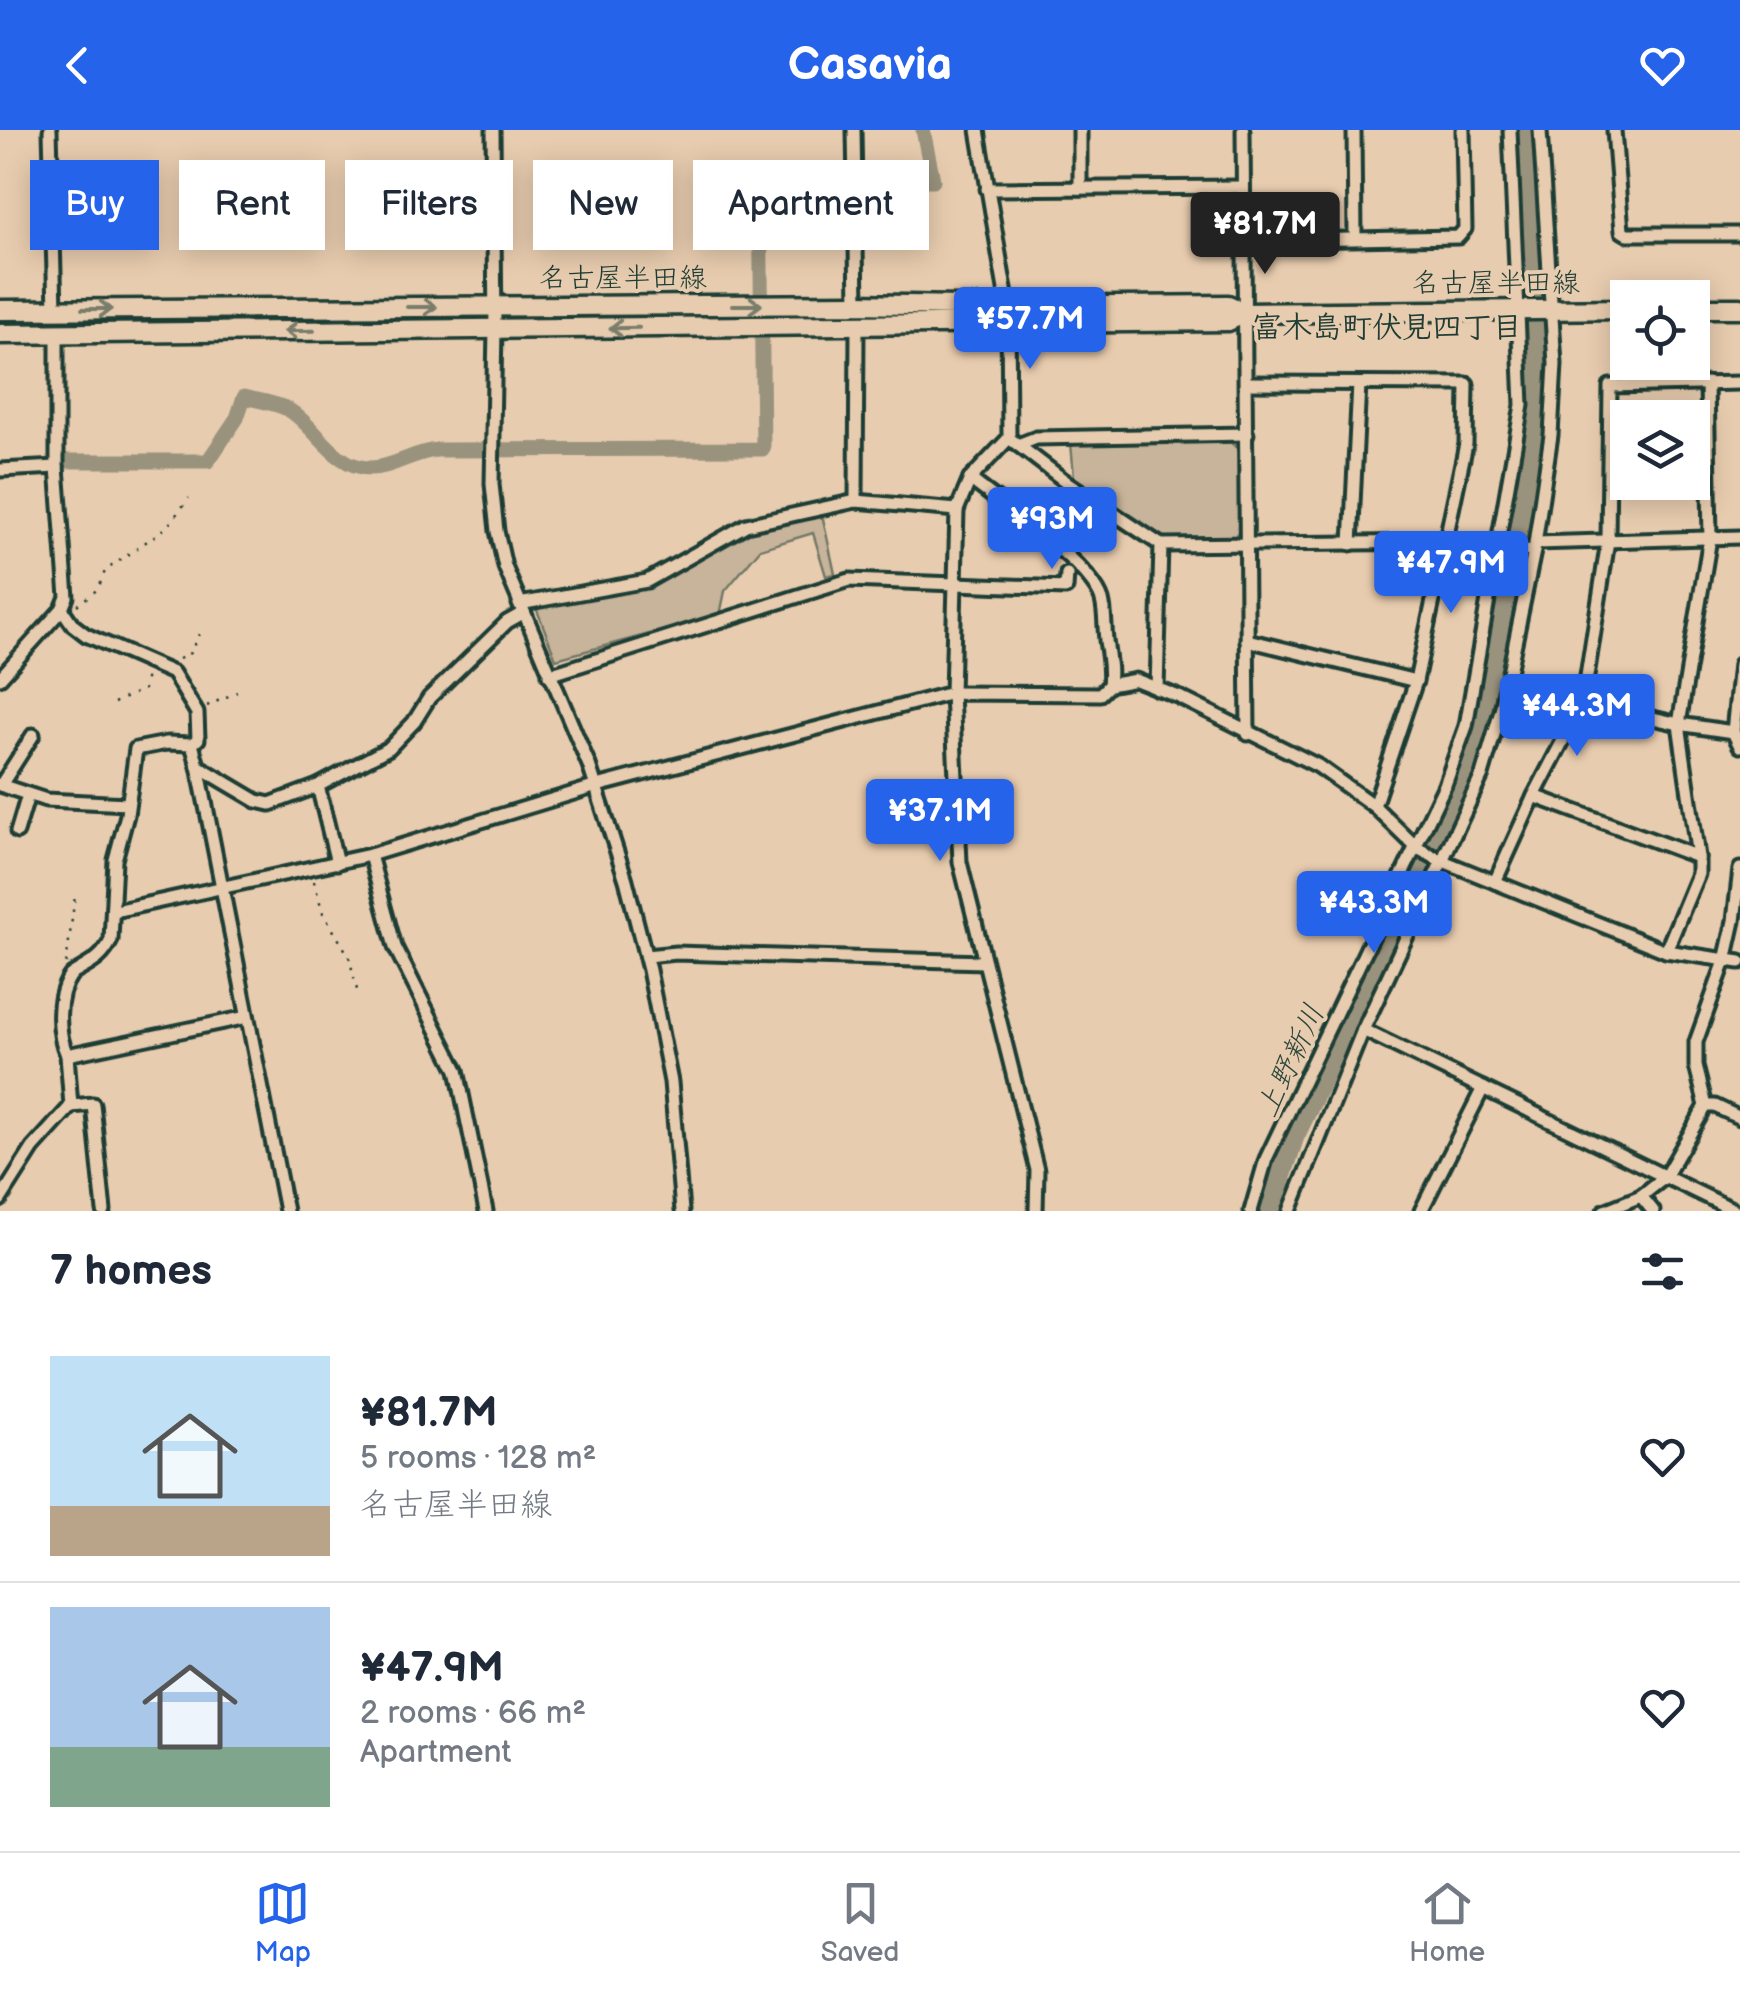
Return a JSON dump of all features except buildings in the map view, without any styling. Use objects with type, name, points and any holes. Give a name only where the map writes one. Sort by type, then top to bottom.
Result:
[{"type":"main road","name":"名古屋半田線","points":[[0,310],[858,304],[1009,315]]},
{"type":"main road","name":"名古屋半田線","points":[[0,334],[857,326],[1228,305],[1245,313],[1610,309]]},
{"type":"main road","points":[[1710,308],[1740,308]]},
{"type":"street","points":[[50,130],[55,309]]},
{"type":"street","points":[[493,130],[492,484],[496,531],[521,608],[596,786],[626,880],[672,1082],[682,1211]]},
{"type":"street","points":[[854,130],[858,304]]},
{"type":"street","points":[[978,130],[1009,315],[1013,442]]},
{"type":"street","points":[[1080,130],[1080,188]]},
{"type":"street","points":[[1243,130],[1248,734]]},
{"type":"street","points":[[1354,130],[1354,238]]},
{"type":"street","points":[[1244,241],[1458,237],[1465,228],[1464,130]]},
{"type":"street","points":[[1251,1211],[1266,1158],[1445,784],[1466,726],[1522,405],[1521,310],[1510,130]]},
{"type":"street","points":[[1290,1211],[1363,1030],[1482,775],[1502,711],[1551,434],[1556,364],[1540,130]]},
{"type":"street","points":[[1614,130],[1622,230],[1627,234],[1740,234]]},
{"type":"street","points":[[988,189],[1243,187]]},
{"type":"street","points":[[856,501],[857,326]]},
{"type":"street","points":[[2,672],[64,612],[67,598],[57,467],[57,334]]},
{"type":"street","points":[[1495,882],[1583,702],[1608,541],[1610,386],[1740,382]]},
{"type":"street","points":[[1247,383],[1467,384],[1466,444],[1416,681],[1374,806]]},
{"type":"street","points":[[1666,951],[1698,874],[1679,724],[1710,538],[1707,383]]},
{"type":"street","points":[[1351,544],[1359,384]]},
{"type":"street","points":[[1036,1211],[1037,1170],[960,862],[952,692],[957,510],[970,479],[1013,442],[1036,438],[1247,434]]},
{"type":"street","points":[[1013,442],[1161,545],[1446,542],[1531,548],[1740,537]]},
{"type":"street","points":[[0,470],[57,467]]},
{"type":"street","points":[[970,479],[1056,547],[1096,587],[1103,602],[1112,666],[1109,685]]},
{"type":"street","points":[[198,766],[257,801],[270,804],[318,786],[389,748],[414,722],[429,698],[521,608],[647,581],[746,525],[856,501],[957,510]]},
{"type":"street","points":[[1157,689],[1161,545]]},
{"type":"street","points":[[550,674],[848,580],[1066,588],[1067,574]]},
{"type":"street","points":[[64,612],[86,634],[167,668],[197,714],[198,739],[192,744],[167,743],[136,750],[114,870],[114,928],[106,951],[92,965],[71,975],[61,999],[71,1106]]},
{"type":"street","points":[[1247,640],[1416,681]]},
{"type":"street","points":[[1740,664],[1733,732],[1740,746]]},
{"type":"street","points":[[114,911],[370,855],[596,786],[952,692],[1100,694],[1109,685],[1136,680],[1180,697],[1318,766],[1374,806],[1416,846],[1441,860],[1666,951],[1740,962]]},
{"type":"street","points":[[1583,702],[1733,732]]},
{"type":"street","points":[[33,736],[1,785],[46,800],[128,804]]},
{"type":"street","points":[[192,744],[286,1211]]},
{"type":"street","points":[[318,786],[336,863]]},
{"type":"street","points":[[18,832],[28,795]]},
{"type":"street","points":[[1534,796],[1698,857]]},
{"type":"street","points":[[370,855],[400,959],[457,1070],[486,1211]]},
{"type":"street","points":[[1604,1211],[1642,1196],[1664,1177],[1706,1106],[1696,1066],[1696,1042],[1724,961],[1740,869]]},
{"type":"street","points":[[646,956],[676,953],[984,962]]},
{"type":"street","points":[[67,1055],[247,1017]]},
{"type":"street","points":[[1363,1030],[1736,1211]]},
{"type":"street","points":[[1421,1211],[1482,1088]]},
{"type":"street","points":[[0,1200],[33,1148],[71,1106],[92,1104],[104,1211]]},
{"type":"street","points":[[1706,1106],[1740,1118]]},
{"type":"street","points":[[1642,1196],[1652,1211]]},
{"type":"path","points":[[64,612],[98,588],[106,571],[166,528],[190,498]]},
{"type":"path","points":[[167,668],[190,653],[199,634]]},
{"type":"path","points":[[114,702],[144,689],[150,661]]},
{"type":"path","points":[[197,714],[237,692]]},
{"type":"path","points":[[311,869],[323,913],[349,956],[357,990]]},
{"type":"path","points":[[71,975],[66,973],[66,957],[75,896]]},
{"type":"shaded area","points":[[1228,440],[1238,449],[1239,531],[1234,537],[1161,538],[1074,477],[1071,443]]},
{"type":"shaded area","points":[[822,514],[835,574],[826,576],[813,533],[760,549],[725,591],[720,615],[556,659],[535,605],[648,585],[751,529]]},
{"type":"waterway","points":[[65,461],[208,461],[237,418],[244,397],[289,410],[336,454],[357,466],[370,468],[437,450],[763,449],[760,182],[933,180],[923,130]]},
{"type":"waterway","name":"上野新川","points":[[1268,1211],[1292,1136],[1420,870],[1488,716],[1531,466],[1538,386],[1524,130]]},
{"type":"district","name":"富木島町伏見四丁目","points":[[1387,328]]}]
